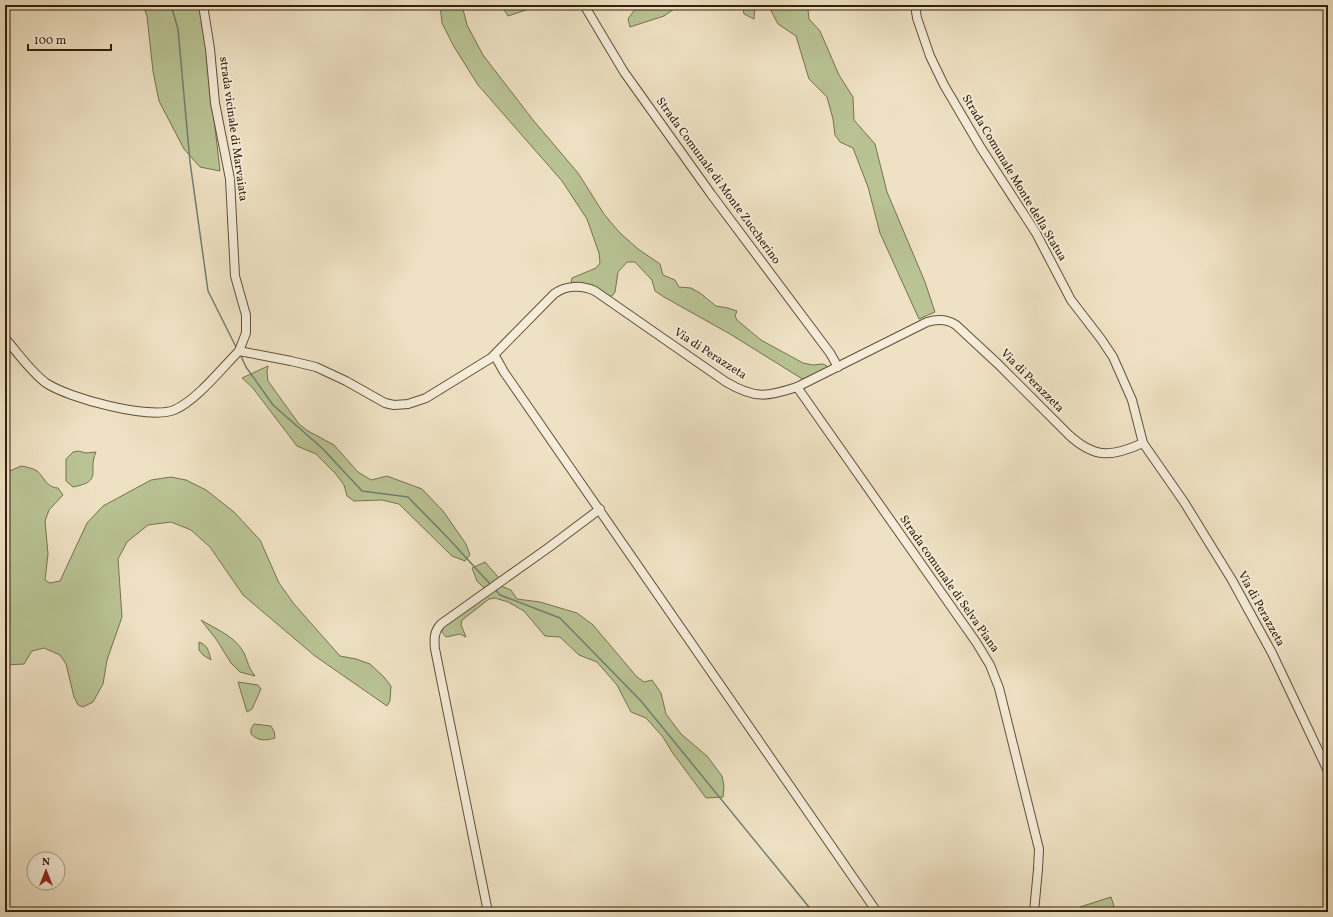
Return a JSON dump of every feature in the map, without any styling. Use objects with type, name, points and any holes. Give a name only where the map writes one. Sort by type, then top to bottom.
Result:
[{"type":"street","name":"strada vicinale di Marvaiata","points":[[203,5],[210,49],[214,99],[230,179],[235,276],[247,318],[245,336],[238,351]]},
{"type":"street","name":"Strada Comunale di Monte Zuccherino","points":[[584,5],[624,72],[711,194],[830,353],[838,367]]},
{"type":"street","name":"Strada Comunale Monte della Statua","points":[[915,5],[917,18],[930,56],[944,84],[981,148],[1036,233],[1070,300],[1101,339],[1116,363],[1132,400],[1143,443]]},
{"type":"street","name":"Via di Perazzeta","points":[[238,351],[316,367],[346,381],[388,404],[408,404],[426,398],[485,363],[494,356],[554,294],[565,288],[582,287],[591,289],[599,294],[709,371],[738,389],[764,395],[774,394],[797,387],[927,322],[946,320],[956,325],[998,364],[1060,426],[1082,445],[1095,451],[1109,454],[1124,451],[1143,443],[1184,502],[1232,580],[1272,653],[1328,771]]},
{"type":"street","points":[[5,338],[35,374],[58,390],[77,398],[96,403],[155,413],[169,412],[184,405],[204,387],[238,351]]},
{"type":"street","points":[[494,356],[877,912]]},
{"type":"street","name":"Strada comunale di Selva Piana","points":[[797,387],[976,642],[993,671],[999,688],[1039,849],[1034,912]]},
{"type":"street","points":[[488,912],[435,649],[436,629],[600,509]]},
{"type":"green space","points":[[143,5],[199,5],[209,61],[220,171],[200,167],[184,149],[159,101],[153,71],[147,16]]},
{"type":"green space","points":[[440,5],[462,5],[467,25],[483,55],[533,120],[578,173],[604,214],[619,232],[638,249],[660,264],[663,275],[675,280],[679,287],[691,288],[700,293],[716,306],[737,311],[735,316],[737,320],[761,340],[803,363],[813,365],[823,364],[827,366],[826,369],[804,380],[730,334],[655,291],[652,280],[635,262],[627,262],[618,272],[615,292],[612,296],[608,296],[579,283],[571,283],[572,278],[596,268],[600,263],[599,253],[587,219],[562,181],[478,85],[453,45],[442,23]]},
{"type":"green space","points":[[501,5],[538,5],[508,16]]},
{"type":"green space","points":[[638,5],[680,5],[664,16],[630,27],[628,19]]},
{"type":"green space","points":[[742,5],[755,5],[754,19],[744,14]]},
{"type":"green space","points":[[768,5],[851,5],[808,10],[809,19],[820,31],[839,75],[853,97],[854,120],[875,144],[887,192],[925,282],[935,312],[919,319],[880,233],[868,187],[853,148],[840,142],[835,135],[833,119],[827,97],[809,79],[796,36],[778,24]]},
{"type":"green space","points":[[268,366],[268,381],[299,424],[308,431],[334,445],[358,472],[371,480],[387,476],[422,489],[443,511],[466,544],[470,555],[465,561],[452,556],[399,504],[382,500],[354,501],[347,496],[344,485],[335,473],[316,454],[297,446],[252,387],[242,378]]},
{"type":"green space","points":[[78,451],[86,453],[96,452],[93,465],[93,475],[92,479],[83,485],[73,487],[66,481],[66,459],[73,452]]},
{"type":"green space","points":[[21,466],[37,471],[48,484],[54,488],[58,488],[63,495],[49,510],[45,521],[48,554],[45,580],[50,583],[60,581],[87,523],[103,506],[151,480],[171,477],[186,480],[206,490],[234,512],[260,540],[279,583],[294,604],[340,656],[356,659],[370,664],[384,677],[391,686],[390,701],[387,706],[315,656],[243,595],[210,547],[191,530],[171,522],[148,525],[127,542],[118,559],[122,617],[107,660],[103,684],[93,702],[83,707],[78,705],[74,697],[66,664],[60,655],[44,648],[32,651],[24,664],[5,665],[5,473]]},
{"type":"green space","points":[[485,562],[499,578],[494,583],[484,588],[477,581],[472,568]]},
{"type":"green space","points":[[501,586],[511,590],[517,599],[540,602],[577,613],[593,625],[637,677],[644,682],[652,680],[661,693],[666,714],[681,734],[707,756],[722,776],[724,786],[723,797],[706,798],[672,752],[663,737],[646,718],[631,712],[617,685],[597,662],[579,655],[560,637],[545,636],[524,611],[508,602],[495,598],[489,599],[462,620],[461,625],[466,637],[460,634],[446,637],[442,632],[443,626]]},
{"type":"green space","points":[[201,620],[236,642],[244,653],[249,667],[255,676],[240,672],[231,663],[216,639]]},
{"type":"green space","points":[[199,642],[206,647],[211,660],[203,655],[199,650]]},
{"type":"green space","points":[[238,682],[258,685],[261,689],[252,709],[247,712]]},
{"type":"green space","points":[[254,724],[271,726],[274,731],[275,738],[262,740],[256,738],[251,734],[251,729]]},
{"type":"green space","points":[[1111,897],[1116,912],[1082,912],[1080,907]]},
{"type":"waterway","points":[[171,5],[178,29],[190,162],[208,291],[236,347]]},
{"type":"waterway","points":[[240,354],[246,367],[273,405],[322,448],[362,491],[408,497],[491,585]]},
{"type":"waterway","points":[[495,589],[500,595],[560,618],[641,701],[813,912]]}]
